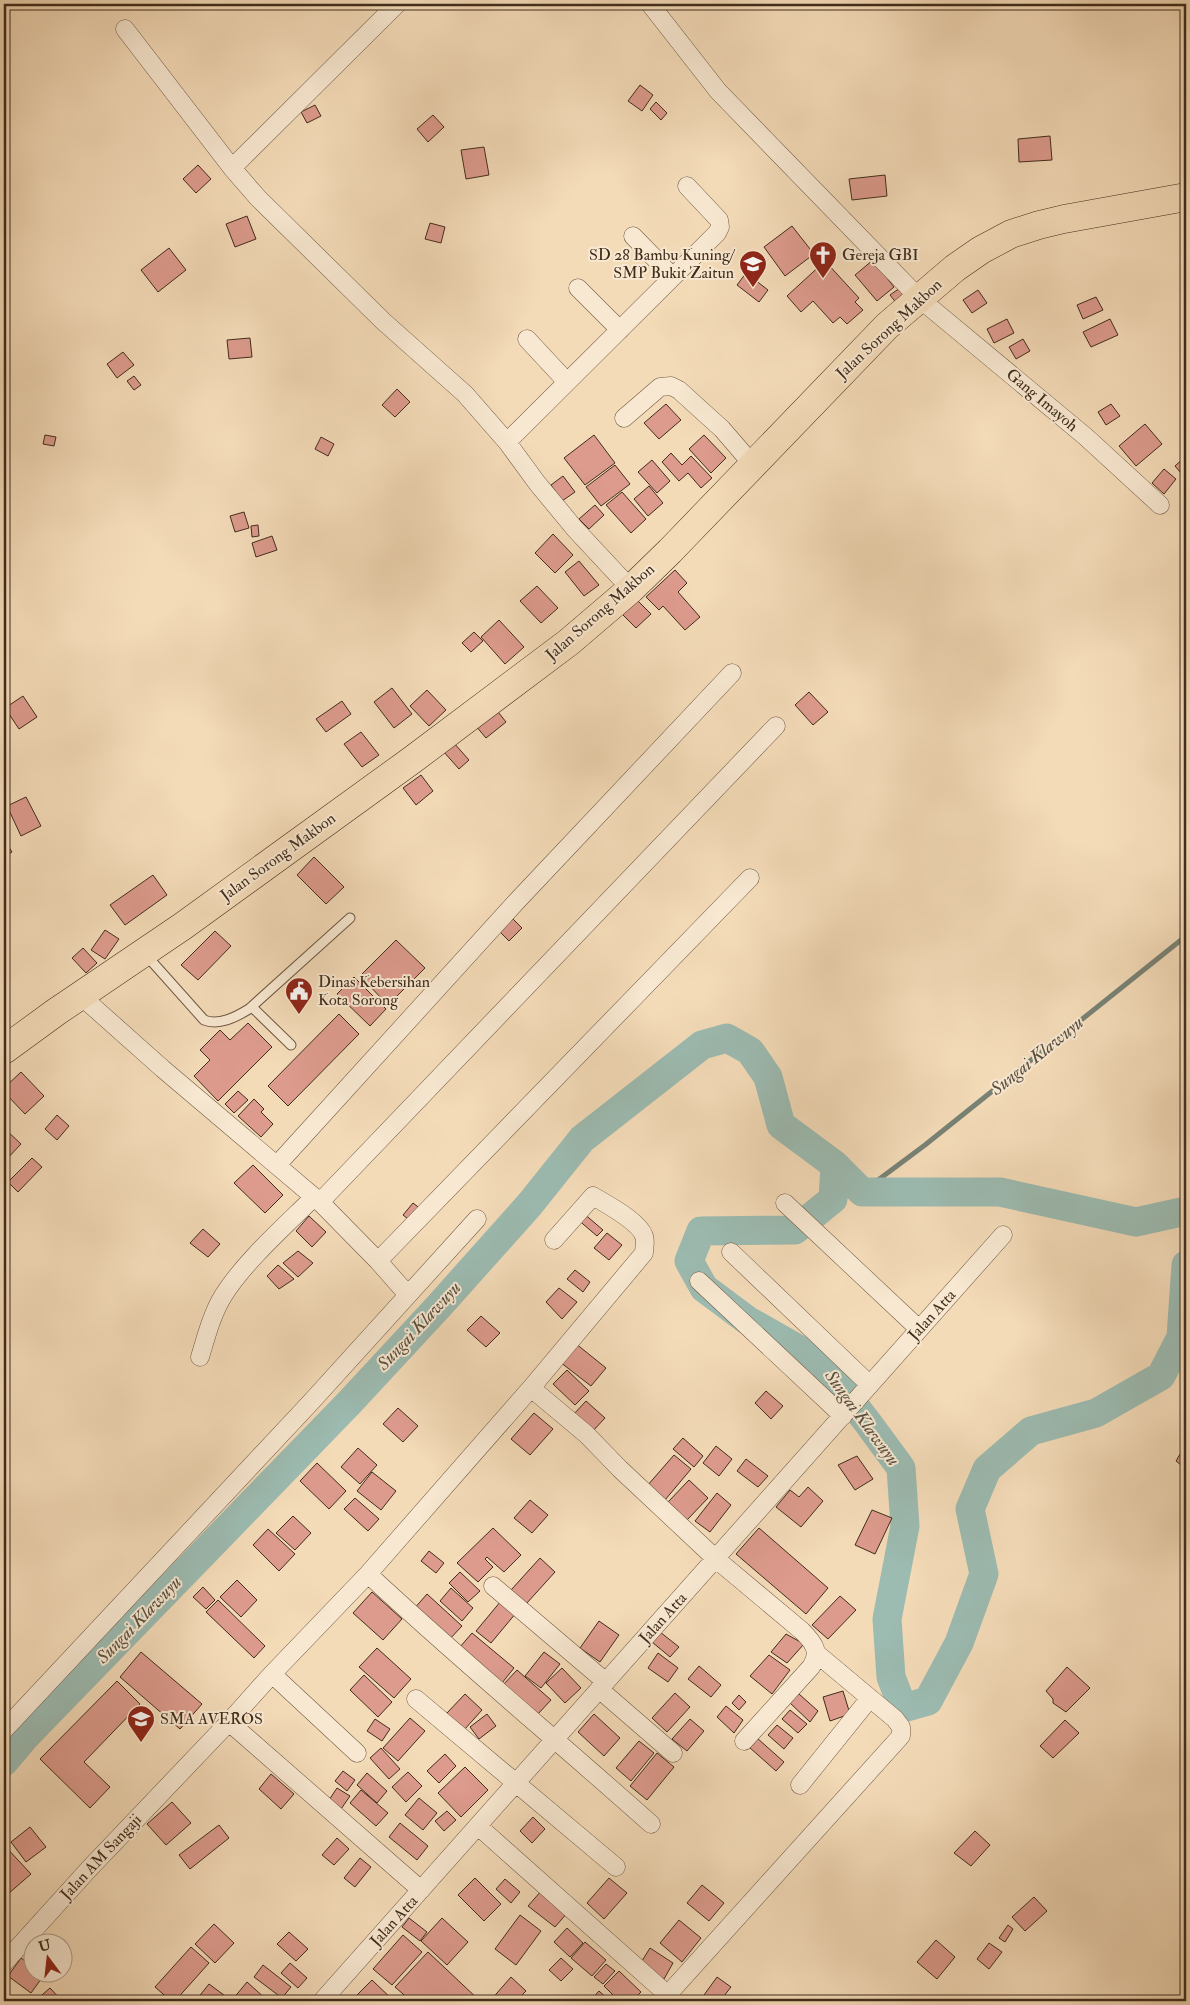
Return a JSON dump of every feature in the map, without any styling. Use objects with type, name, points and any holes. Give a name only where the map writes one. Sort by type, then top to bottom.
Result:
[{"type":"highway","name":"Jalan Sorong Makbon","points":[[4,1050],[144,953],[419,755],[569,642],[670,551],[856,356],[887,326],[954,268],[1010,234],[1064,219],[1186,197]]},
{"type":"street","points":[[232,168],[396,4]]},
{"type":"street","name":"Gang Imayoh","points":[[650,4],[718,91],[920,299],[1086,437],[1160,505]]},
{"type":"street","points":[[125,29],[232,168],[258,198],[346,286],[465,394],[507,442],[537,483],[575,529],[630,589]]},
{"type":"street","points":[[507,442],[718,233],[720,227],[716,217],[687,186]]},
{"type":"street","points":[[633,236],[673,277]]},
{"type":"street","points":[[578,288],[620,330]]},
{"type":"street","points":[[527,339],[567,382]]},
{"type":"street","points":[[624,418],[660,387],[671,386],[679,390],[722,429],[753,465]]},
{"type":"street","points":[[277,1165],[524,894],[732,673]]},
{"type":"street","points":[[200,1357],[213,1317],[223,1296],[239,1275],[317,1199],[776,726]]},
{"type":"street","points":[[378,1261],[750,878]]},
{"type":"street","points":[[81,996],[163,1069],[317,1199],[378,1261],[408,1295]]},
{"type":"street","name":"Jalan AM Sangaji","points":[[4,1963],[88,1870],[368,1574],[531,1388],[644,1253],[644,1237],[638,1227],[593,1196],[554,1240]]},
{"type":"street","points":[[785,1203],[920,1329]]},
{"type":"street","points":[[4,1730],[311,1402],[476,1219]]},
{"type":"street","name":"Jalan Atta","points":[[322,2001],[1003,1235]]},
{"type":"street","points":[[731,1252],[870,1385]]},
{"type":"street","points":[[699,1281],[842,1416]]},
{"type":"street","points":[[531,1388],[586,1434],[620,1469],[716,1559],[802,1631],[814,1644],[816,1652],[815,1661],[811,1667],[744,1741]]},
{"type":"street","points":[[368,1574],[409,1613],[556,1738],[651,1824]]},
{"type":"street","points":[[493,1586],[673,1753]]},
{"type":"street","points":[[478,1826],[665,1998],[901,1736],[901,1727],[895,1719],[816,1652]]},
{"type":"street","points":[[272,1674],[357,1753]]},
{"type":"street","points":[[800,1785],[870,1698]]},
{"type":"street","points":[[416,1699],[616,1867]]},
{"type":"street","points":[[229,1722],[421,1890]]},
{"type":"lane","points":[[144,953],[204,1020],[213,1022],[223,1021],[238,1016],[252,1007],[350,918]]},
{"type":"lane","points":[[252,1007],[291,1045]]},
{"type":"building","points":[[640,85],[653,95],[642,111],[628,101]]},
{"type":"building","points":[[656,102],[667,113],[661,120],[650,109]]},
{"type":"building","points":[[315,105],[321,116],[307,123],[301,112]]},
{"type":"building","points":[[433,115],[444,127],[428,142],[417,129]]},
{"type":"building","points":[[1050,136],[1052,160],[1019,162],[1018,139]]},
{"type":"building","points":[[484,147],[489,175],[466,179],[461,150]]},
{"type":"building","points":[[198,165],[211,179],[196,193],[183,179]]},
{"type":"building","points":[[885,175],[887,196],[852,200],[849,179]]},
{"type":"building","points":[[247,216],[256,239],[235,247],[226,224]]},
{"type":"building","points":[[430,223],[445,227],[441,243],[425,239]]},
{"type":"building","points":[[792,226],[814,254],[785,276],[764,247]]},
{"type":"building","points":[[169,248],[186,270],[158,292],[141,270]]},
{"type":"building","points":[[873,260],[894,287],[877,301],[855,275]]},
{"type":"building","name":"Gereja GBI","points":[[825,261],[859,298],[855,302],[863,310],[847,324],[840,317],[833,323],[813,301],[801,312],[787,296]]},
{"type":"building","name":"SD 28 Bambu Kuning/ SMP Bukit Zaitun","points":[[746,273],[768,290],[759,302],[737,285]]},
{"type":"building","points":[[900,288],[907,298],[898,305],[890,295]]},
{"type":"building","points":[[978,290],[987,303],[972,313],[963,300]]},
{"type":"building","points":[[1096,297],[1103,310],[1083,319],[1077,305]]},
{"type":"building","points":[[1007,319],[1014,333],[994,343],[987,329]]},
{"type":"building","points":[[1110,319],[1118,335],[1091,347],[1083,332]]},
{"type":"building","points":[[250,338],[252,357],[229,359],[227,340]]},
{"type":"building","points":[[1023,339],[1030,351],[1016,359],[1009,347]]},
{"type":"building","points":[[123,352],[134,365],[117,378],[107,364]]},
{"type":"building","points":[[134,376],[141,385],[134,390],[127,381]]},
{"type":"building","points":[[397,389],[410,402],[395,417],[382,405]]},
{"type":"building","points":[[666,404],[681,420],[659,439],[644,423]]},
{"type":"building","points":[[1111,404],[1120,416],[1106,425],[1098,412]]},
{"type":"building","points":[[1145,424],[1162,444],[1136,466],[1119,446]]},
{"type":"building","points":[[45,435],[56,437],[54,446],[43,444]]},
{"type":"building","points":[[594,435],[615,463],[585,485],[564,458]]},
{"type":"building","points":[[704,435],[726,458],[711,473],[689,449]]},
{"type":"building","points":[[321,437],[334,444],[328,456],[315,449]]},
{"type":"building","points":[[671,453],[682,465],[691,456],[712,478],[701,488],[688,473],[679,481],[662,462]]},
{"type":"building","points":[[1186,456],[1186,479],[1175,466]]},
{"type":"building","points":[[652,460],[670,481],[657,493],[638,472]]},
{"type":"building","points":[[615,465],[630,484],[601,506],[586,487]]},
{"type":"building","points":[[1164,469],[1176,479],[1164,494],[1152,483]]},
{"type":"building","points":[[563,476],[575,492],[562,501],[551,485]]},
{"type":"building","points":[[649,486],[663,503],[648,516],[634,499]]},
{"type":"building","points":[[622,492],[646,519],[631,533],[606,505]]},
{"type":"building","points":[[595,505],[604,515],[589,529],[579,519]]},
{"type":"building","points":[[244,512],[249,528],[235,532],[230,516]]},
{"type":"building","points":[[258,525],[259,536],[252,537],[251,526]]},
{"type":"building","points":[[553,534],[573,555],[555,573],[535,553]]},
{"type":"building","points":[[272,536],[277,550],[256,557],[252,543]]},
{"type":"building","points":[[579,561],[599,585],[584,596],[565,572]]},
{"type":"building","points":[[675,570],[687,583],[678,592],[700,617],[685,630],[663,606],[659,610],[646,597]]},
{"type":"building","points":[[537,586],[558,608],[541,623],[520,601]]},
{"type":"building","points":[[637,600],[651,614],[636,628],[622,614]]},
{"type":"building","points":[[499,620],[524,647],[505,664],[481,637]]},
{"type":"building","points":[[474,632],[483,641],[471,652],[462,643]]},
{"type":"building","points":[[392,688],[412,714],[394,728],[374,702]]},
{"type":"building","points":[[427,690],[446,710],[429,726],[410,706]]},
{"type":"building","points":[[809,692],[828,712],[813,725],[795,705]]},
{"type":"building","points":[[23,696],[37,717],[19,729],[5,708]]},
{"type":"building","points":[[342,701],[351,714],[326,732],[316,719]]},
{"type":"building","points":[[495,708],[506,722],[486,738],[475,725]]},
{"type":"building","points":[[361,732],[379,755],[362,767],[344,744]]},
{"type":"building","points":[[453,742],[469,760],[459,769],[443,751]]},
{"type":"building","points":[[421,775],[433,791],[416,805],[403,788]]},
{"type":"building","points":[[26,797],[41,826],[21,836],[7,806]]},
{"type":"building","points":[[4,839],[12,852],[4,857]]},
{"type":"building","points":[[314,857],[344,887],[326,904],[297,875]]},
{"type":"building","points":[[153,875],[167,895],[125,925],[110,905]]},
{"type":"building","points":[[510,916],[522,928],[509,941],[497,929]]},
{"type":"building","points":[[105,930],[119,939],[105,959],[91,950]]},
{"type":"building","points":[[215,931],[231,946],[198,980],[181,965]]},
{"type":"building","points":[[396,940],[425,968],[388,1005],[360,976]]},
{"type":"building","points":[[83,948],[97,963],[86,973],[72,958]]},
{"type":"building","points":[[354,977],[386,1009],[370,1026],[337,994]]},
{"type":"building","points":[[339,1014],[359,1034],[288,1106],[268,1086]]},
{"type":"building","points":[[248,1023],[272,1047],[218,1101],[194,1076],[210,1060],[200,1050],[220,1030],[230,1040]]},
{"type":"building","points":[[21,1072],[44,1096],[25,1114],[4,1092],[4,1088]]},
{"type":"building","points":[[238,1091],[248,1100],[234,1113],[225,1104]]},
{"type":"building","points":[[254,1099],[264,1109],[261,1112],[273,1124],[261,1137],[238,1116]]},
{"type":"building","points":[[57,1115],[69,1126],[57,1140],[45,1129]]},
{"type":"building","points":[[4,1128],[21,1144],[4,1162]]},
{"type":"building","points":[[32,1158],[42,1167],[18,1192],[8,1182]]},
{"type":"building","points":[[253,1165],[283,1195],[265,1213],[234,1183]]},
{"type":"building","points":[[413,1203],[422,1210],[412,1222],[403,1215]]},
{"type":"building","points":[[582,1212],[603,1230],[597,1236],[576,1218]]},
{"type":"building","points":[[309,1216],[326,1232],[312,1247],[296,1231]]},
{"type":"building","points":[[203,1229],[220,1244],[208,1257],[190,1243]]},
{"type":"building","points":[[607,1233],[622,1245],[609,1260],[594,1248]]},
{"type":"building","points":[[298,1251],[313,1263],[298,1277],[283,1263]]},
{"type":"building","points":[[278,1265],[294,1279],[279,1289],[267,1276]]},
{"type":"building","points":[[575,1270],[590,1282],[583,1292],[567,1279]]},
{"type":"building","points":[[559,1288],[577,1302],[562,1319],[546,1302]]},
{"type":"building","points":[[481,1316],[500,1333],[486,1347],[467,1330]]},
{"type":"building","points":[[575,1343],[606,1368],[591,1386],[560,1362]]},
{"type":"building","points":[[567,1370],[589,1391],[575,1405],[553,1384]]},
{"type":"building","points":[[766,1391],[783,1406],[771,1419],[755,1403]]},
{"type":"building","points":[[586,1401],[605,1418],[592,1432],[573,1415]]},
{"type":"building","points":[[398,1408],[418,1426],[403,1442],[383,1424]]},
{"type":"building","points":[[534,1413],[553,1429],[530,1455],[511,1439]]},
{"type":"building","points":[[683,1438],[703,1456],[694,1467],[673,1449]]},
{"type":"building","points":[[1186,1444],[1186,1469],[1176,1461]]},
{"type":"building","points":[[716,1446],[732,1459],[719,1476],[703,1463]]},
{"type":"building","points":[[358,1448],[377,1465],[360,1484],[341,1467]]},
{"type":"building","points":[[674,1455],[691,1469],[665,1500],[647,1486]]},
{"type":"building","points":[[857,1456],[873,1479],[855,1490],[838,1465]]},
{"type":"building","points":[[746,1459],[768,1476],[758,1487],[737,1471]]},
{"type":"building","points":[[317,1463],[346,1491],[329,1509],[300,1481]]},
{"type":"building","points":[[372,1472],[396,1491],[381,1510],[357,1491]]},
{"type":"building","points":[[689,1480],[708,1498],[687,1520],[668,1502]]},
{"type":"building","points":[[808,1487],[823,1501],[801,1527],[776,1507],[790,1490],[799,1497]]},
{"type":"building","points":[[717,1493],[731,1505],[710,1532],[695,1521]]},
{"type":"building","points":[[355,1498],[379,1519],[368,1531],[344,1509]]},
{"type":"building","points":[[530,1500],[548,1515],[532,1533],[514,1518]]},
{"type":"building","points":[[872,1510],[892,1518],[875,1554],[855,1545]]},
{"type":"building","points":[[293,1516],[311,1533],[295,1550],[276,1533]]},
{"type":"building","points":[[493,1528],[521,1555],[504,1572],[487,1557],[485,1559],[493,1567],[478,1582],[457,1563]]},
{"type":"building","points":[[759,1528],[828,1588],[806,1614],[736,1554]]},
{"type":"building","points":[[268,1529],[295,1554],[279,1571],[253,1545]]},
{"type":"building","points":[[429,1551],[444,1563],[436,1573],[421,1561]]},
{"type":"building","points":[[540,1558],[555,1572],[526,1604],[511,1590]]},
{"type":"building","points":[[460,1572],[480,1591],[468,1602],[449,1583]]},
{"type":"building","points":[[237,1580],[257,1600],[241,1617],[220,1597]]},
{"type":"building","points":[[203,1587],[215,1600],[206,1609],[193,1597]]},
{"type":"building","points":[[451,1588],[473,1608],[462,1621],[440,1601]]},
{"type":"building","points":[[372,1592],[402,1619],[383,1640],[353,1613]]},
{"type":"building","points":[[427,1594],[462,1626],[447,1642],[413,1610]]},
{"type":"building","points":[[840,1596],[856,1610],[828,1639],[812,1625]]},
{"type":"building","points":[[218,1600],[265,1646],[254,1658],[206,1612]]},
{"type":"building","points":[[501,1601],[516,1613],[491,1643],[476,1631]]},
{"type":"building","points":[[599,1621],[619,1635],[600,1662],[580,1648]]},
{"type":"building","points":[[660,1632],[679,1647],[670,1657],[652,1642]]},
{"type":"building","points":[[472,1633],[514,1668],[502,1683],[460,1647]]},
{"type":"building","points":[[786,1634],[804,1644],[787,1663],[771,1652]]},
{"type":"building","points":[[377,1648],[411,1679],[394,1698],[359,1667]]},
{"type":"building","points":[[141,1652],[202,1704],[180,1729],[120,1677]]},
{"type":"building","points":[[544,1652],[560,1664],[541,1688],[525,1676]]},
{"type":"building","points":[[658,1653],[678,1668],[668,1682],[648,1668]]},
{"type":"building","points":[[769,1655],[790,1670],[772,1694],[750,1676]]},
{"type":"building","points":[[699,1666],[721,1685],[711,1697],[688,1679]]},
{"type":"building","points":[[1067,1667],[1090,1688],[1066,1712],[1053,1703],[1053,1699],[1046,1691]]},
{"type":"building","points":[[562,1668],[581,1688],[565,1703],[546,1683]]},
{"type":"building","points":[[517,1670],[551,1700],[537,1715],[503,1685]]},
{"type":"building","points":[[364,1675],[392,1702],[378,1717],[350,1690]]},
{"type":"building","points":[[117,1681],[140,1704],[84,1762],[110,1787],[90,1808],[40,1759]]},
{"type":"building","points":[[843,1691],[850,1714],[830,1721],[823,1697]]},
{"type":"building","points":[[675,1693],[690,1707],[667,1732],[652,1718]]},
{"type":"building","points":[[465,1694],[482,1710],[464,1730],[446,1714]]},
{"type":"building","points":[[799,1694],[818,1711],[810,1722],[790,1703]]},
{"type":"building","points":[[739,1695],[746,1702],[739,1710],[732,1703]]},
{"type":"building","points":[[726,1706],[743,1720],[734,1733],[717,1717]]},
{"type":"building","points":[[790,1710],[807,1724],[798,1733],[782,1719]]},
{"type":"building","points":[[487,1714],[496,1726],[479,1739],[470,1727]]},
{"type":"building","points":[[594,1714],[620,1738],[604,1756],[578,1732]]},
{"type":"building","points":[[410,1718],[425,1731],[398,1761],[383,1748]]},
{"type":"building","points":[[375,1719],[390,1729],[382,1741],[367,1731]]},
{"type":"building","points":[[690,1719],[704,1731],[687,1751],[672,1739]]},
{"type":"building","points":[[1065,1720],[1079,1733],[1053,1758],[1040,1746]]},
{"type":"building","points":[[777,1725],[793,1738],[784,1749],[768,1735]]},
{"type":"building","points":[[757,1738],[784,1762],[776,1771],[749,1747]]},
{"type":"building","points":[[639,1741],[654,1753],[631,1781],[616,1768]]},
{"type":"building","points":[[381,1748],[400,1769],[389,1779],[370,1758]]},
{"type":"building","points":[[657,1753],[674,1767],[647,1800],[630,1786]]},
{"type":"building","points":[[445,1754],[456,1766],[439,1783],[427,1771]]},
{"type":"building","points":[[465,1767],[488,1790],[461,1817],[438,1793]]},
{"type":"building","points":[[343,1771],[355,1780],[347,1791],[335,1781]]},
{"type":"building","points":[[408,1772],[422,1786],[406,1802],[392,1787]]},
{"type":"building","points":[[367,1773],[387,1791],[377,1803],[357,1785]]},
{"type":"building","points":[[271,1774],[294,1794],[281,1809],[259,1789]]},
{"type":"building","points":[[337,1788],[350,1796],[339,1812],[327,1803]]},
{"type":"building","points":[[361,1790],[388,1813],[376,1826],[350,1803]]},
{"type":"building","points":[[419,1798],[437,1813],[423,1830],[405,1815]]},
{"type":"building","points":[[172,1802],[191,1823],[166,1845],[147,1824]]},
{"type":"building","points":[[447,1811],[456,1820],[444,1831],[435,1821]]},
{"type":"building","points":[[533,1817],[545,1829],[532,1843],[520,1831]]},
{"type":"building","points":[[400,1823],[428,1846],[417,1860],[389,1837]]},
{"type":"building","points":[[219,1825],[229,1838],[190,1869],[179,1855]]},
{"type":"building","points":[[30,1827],[46,1847],[26,1862],[11,1842]]},
{"type":"building","points":[[975,1831],[990,1845],[971,1866],[954,1853]]},
{"type":"building","points":[[337,1838],[349,1849],[334,1865],[322,1855]]},
{"type":"building","points":[[4,1845],[31,1874],[8,1894],[4,1889]]},
{"type":"building","points":[[360,1858],[371,1867],[355,1887],[344,1878]]},
{"type":"building","points":[[475,1878],[501,1904],[484,1921],[458,1895]]},
{"type":"building","points":[[609,1878],[627,1893],[604,1919],[587,1903]]},
{"type":"building","points":[[505,1879],[520,1892],[511,1903],[496,1889]]},
{"type":"building","points":[[702,1885],[724,1903],[709,1921],[687,1903]]},
{"type":"building","points":[[542,1890],[568,1912],[555,1927],[528,1906]]},
{"type":"building","points":[[1034,1897],[1047,1911],[1025,1931],[1012,1917]]},
{"type":"building","points":[[520,1915],[541,1931],[516,1965],[495,1949]]},
{"type":"building","points":[[409,1918],[427,1932],[420,1941],[402,1927]]},
{"type":"building","points":[[442,1918],[468,1942],[447,1965],[421,1941]]},
{"type":"building","points":[[679,1920],[701,1938],[682,1962],[660,1943]]},
{"type":"building","points":[[214,1924],[234,1943],[215,1963],[195,1944]]},
{"type":"building","points":[[1008,1925],[1013,1929],[1005,1942],[999,1938]]},
{"type":"building","points":[[567,1928],[583,1943],[570,1957],[554,1942]]},
{"type":"building","points":[[289,1932],[308,1949],[296,1961],[277,1944]]},
{"type":"building","points":[[403,1935],[422,1952],[392,1985],[373,1969]]},
{"type":"building","points":[[936,1940],[955,1957],[937,1979],[917,1962]]},
{"type":"building","points":[[585,1942],[606,1960],[592,1976],[571,1958]]},
{"type":"building","points":[[989,1943],[1002,1952],[989,1969],[977,1959]]},
{"type":"building","points":[[191,1947],[209,1963],[175,2001],[171,2001],[155,1987]]},
{"type":"building","points":[[650,1948],[673,1963],[664,1979],[640,1964]]},
{"type":"building","points":[[428,1952],[480,2001],[411,2001],[395,1987]]},
{"type":"building","points":[[21,1958],[22,1982],[39,1982],[31,1993],[8,1976]]},
{"type":"building","points":[[561,1958],[573,1969],[561,1981],[549,1970]]},
{"type":"building","points":[[290,1963],[307,1978],[298,1988],[281,1973]]},
{"type":"building","points":[[606,1964],[615,1971],[603,1984],[594,1977]]},
{"type":"building","points":[[263,1965],[291,1987],[282,1998],[254,1977]]},
{"type":"building","points":[[619,1971],[641,1992],[632,2001],[619,2001],[604,1986]]},
{"type":"building","points":[[511,1977],[526,1991],[516,2001],[490,2001]]},
{"type":"building","points":[[717,1977],[731,1987],[720,2001],[713,2001],[704,1995]]},
{"type":"building","points":[[372,1980],[394,2001],[359,2001],[355,1997]]},
{"type":"building","points":[[247,1982],[267,2000],[236,2001],[233,1999]]},
{"type":"building","points":[[209,1984],[232,2001],[200,2001],[197,1999]]},
{"type":"building","points":[[50,1988],[62,2001],[35,2001]]},
{"type":"building","points":[[599,1991],[610,2001],[590,2001]]},
{"type":"waterway","name":"Sungai Klawuyu","points":[[862,1192],[925,1145],[1186,936]]},
{"type":"waterway","name":"Sungai Klawuyu","points":[[4,1762],[25,1737],[348,1404],[439,1306],[530,1204],[582,1139],[702,1045],[727,1038],[750,1051],[768,1077],[781,1125],[835,1165],[833,1199],[795,1230],[701,1231],[689,1261],[704,1288],[747,1320],[821,1362],[901,1468],[905,1526],[887,1619],[891,1677],[903,1708],[928,1701],[959,1643],[984,1574],[970,1509],[987,1469],[1031,1431],[1096,1413],[1161,1376],[1181,1337],[1186,1265]]},
{"type":"waterway","name":"Sungai Klawuyu","points":[[835,1165],[862,1192],[1000,1192],[1136,1222],[1186,1211]]},
{"type":"place","name":"Gereja GBI","points":[[823,279]]},
{"type":"place","name":"SD 28 Bambu Kuning/ SMP Bukit Zaitun","points":[[753,288]]},
{"type":"place","name":"Dinas Kebersihan Kota Sorong","points":[[299,1015]]},
{"type":"place","name":"SMA AVEROS","points":[[141,1743]]}]
